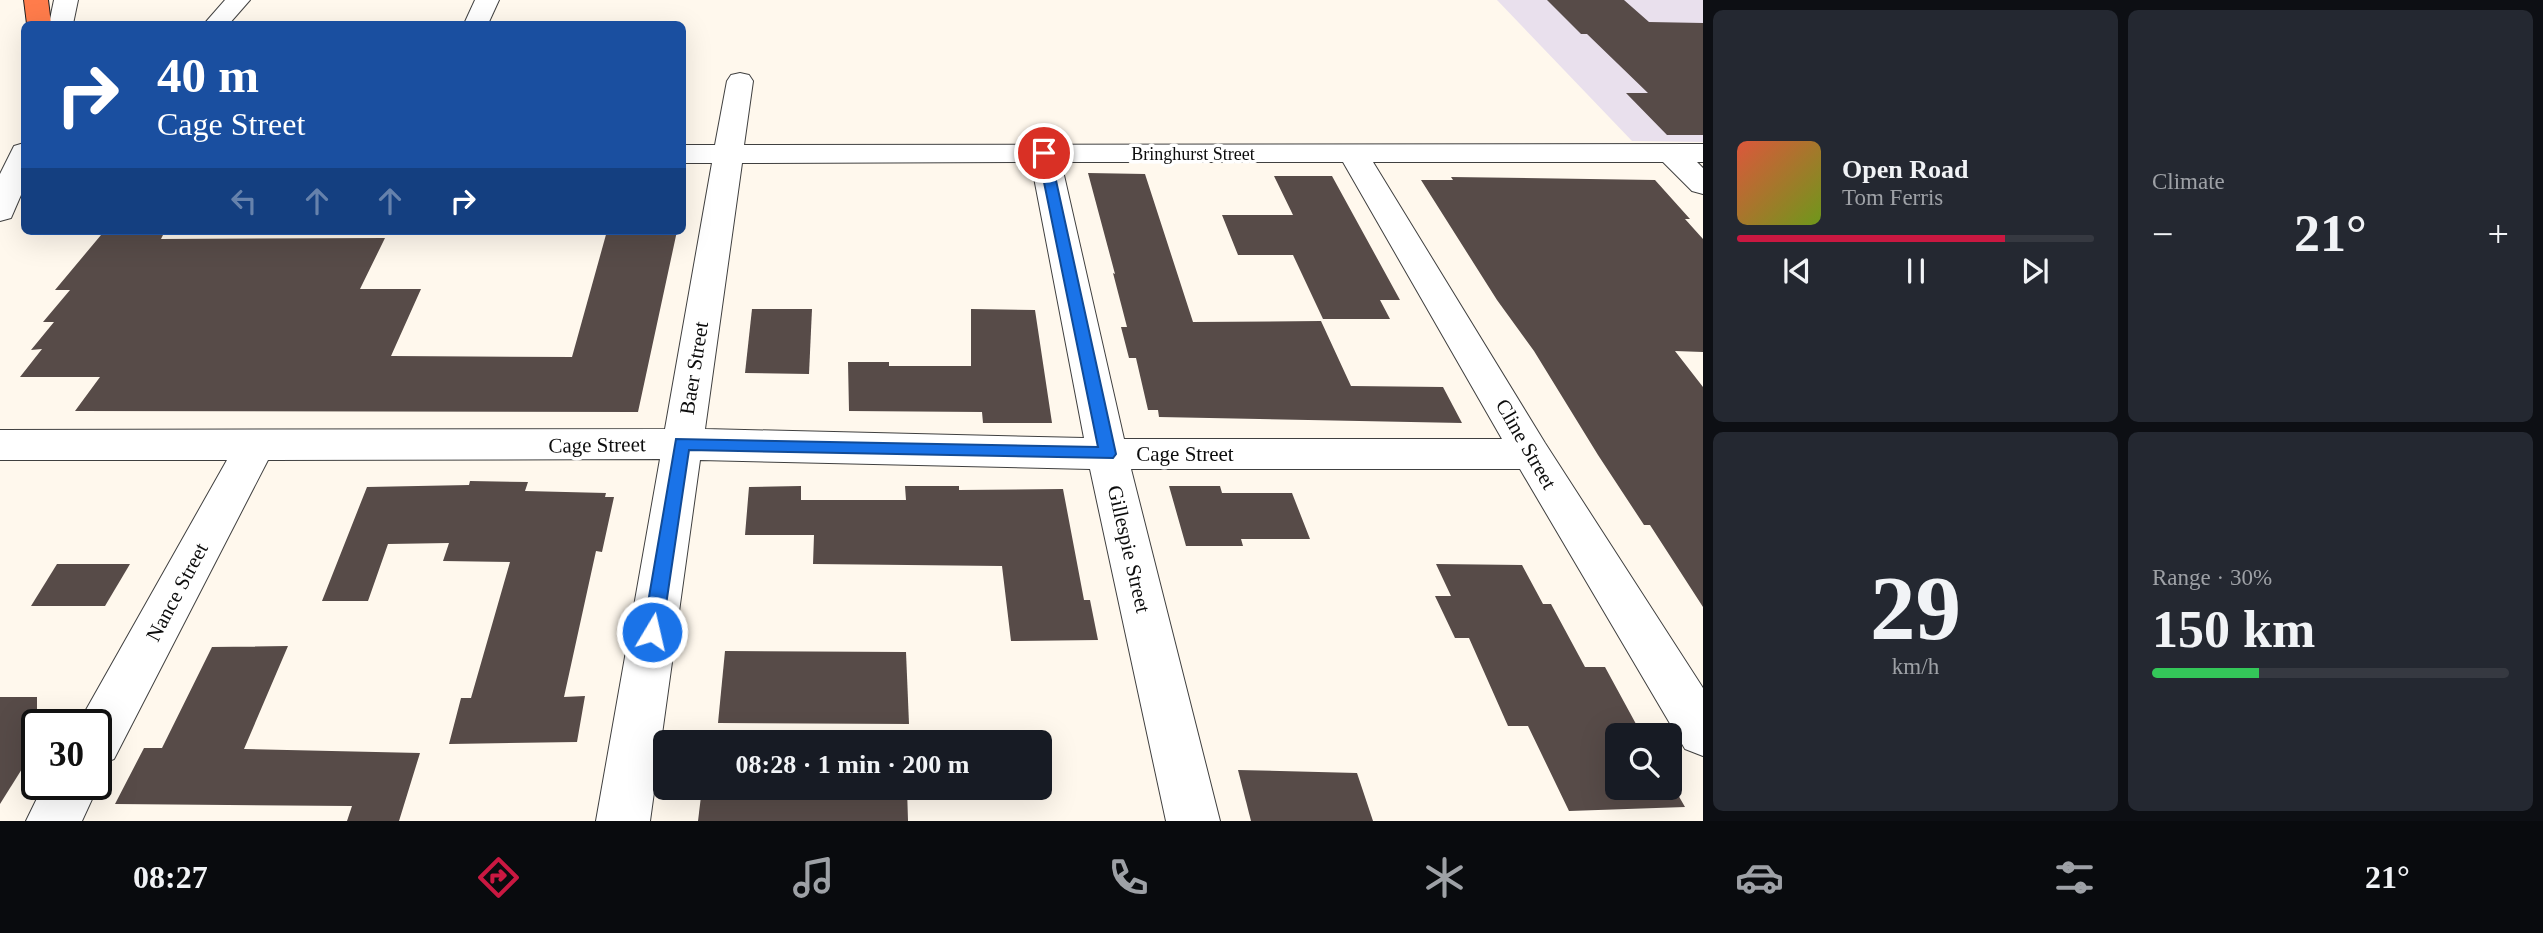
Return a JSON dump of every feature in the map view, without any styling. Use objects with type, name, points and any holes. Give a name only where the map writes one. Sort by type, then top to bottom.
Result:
[{"type":"highway","points":[[36,0],[39,21]]},
{"type":"street","points":[[62,21],[66,0]]},
{"type":"street","points":[[219,21],[238,0]]},
{"type":"street","name":"Baer Street","points":[[623,821],[740,81]]},
{"type":"street","name":"Gillespie Street","points":[[1044,153],[1107,454],[1192,821]]},
{"type":"street","points":[[1671,153],[1703,185]]},
{"type":"street","name":"Bringhurst Street","points":[[686,154],[1703,153]]},
{"type":"street","name":"Cline Street","points":[[1353,154],[1531,454],[1703,732]]},
{"type":"street","points":[[0,211],[21,162]]},
{"type":"street","name":"Nance Street","points":[[112,712],[257,443]]},
{"type":"street","name":"Cage Street","points":[[0,444],[682,444],[1107,454],[1531,454]]},
{"type":"street","points":[[53,821],[64,800]]},
{"type":"shaded area","points":[[1497,0],[1703,0],[1703,142],[1632,141]]},
{"type":"building","points":[[1547,0],[1624,0],[1649,22],[1703,23],[1703,135],[1667,135],[1626,93],[1648,93]]},
{"type":"building","points":[[1088,173],[1145,174],[1193,322],[1321,321],[1351,386],[1443,387],[1462,423],[1159,417],[1158,410],[1148,410],[1136,358],[1129,358],[1121,327],[1127,327]]},
{"type":"building","points":[[1274,176],[1332,176],[1400,300],[1380,300],[1390,319],[1323,319],[1293,255],[1238,255],[1222,215],[1293,215]]},
{"type":"building","points":[[1451,177],[1655,180],[1690,219],[1685,219],[1703,239],[1703,352],[1675,351],[1703,387],[1703,607],[1650,525],[1644,525],[1421,180],[1453,180]]},
{"type":"building","points":[[101,235],[163,235],[161,239],[385,238],[360,289],[421,289],[391,356],[572,357],[606,235],[676,235],[638,412],[75,411],[100,377],[20,377],[42,349],[31,350],[54,322],[43,322],[70,290],[55,290]]},
{"type":"building","points":[[752,309],[812,309],[809,374],[745,373]]},
{"type":"building","points":[[971,309],[1035,310],[1052,423],[983,423],[982,412],[849,411],[848,362],[889,362],[889,366],[971,366]]},
{"type":"building","points":[[470,481],[528,482],[525,491],[606,493],[605,497],[614,497],[602,552],[596,551],[564,697],[585,696],[577,742],[449,744],[461,698],[471,698],[510,562],[443,561],[449,543],[388,544],[368,601],[322,601],[367,487],[469,485]]},
{"type":"building","points":[[801,486],[801,500],[906,500],[905,486],[959,486],[959,490],[1063,489],[1084,600],[1090,600],[1098,640],[1011,641],[1002,566],[813,564],[814,535],[745,535],[749,487]]},
{"type":"building","points":[[1169,486],[1220,486],[1222,493],[1292,493],[1310,539],[1241,539],[1243,546],[1186,546]]},
{"type":"building","points":[[57,564],[130,564],[105,606],[31,606]]},
{"type":"building","points":[[1436,564],[1522,565],[1543,604],[1551,604],[1585,667],[1605,667],[1635,723],[1605,723],[1605,800],[1681,800],[1685,807],[1569,811],[1528,726],[1508,726],[1469,638],[1455,638],[1435,596],[1451,596]]},
{"type":"building","points":[[288,646],[244,749],[420,753],[399,821],[347,821],[352,806],[115,804],[144,748],[162,748],[212,647]]},
{"type":"building","points":[[725,651],[906,652],[909,724],[718,723]]},
{"type":"building","points":[[0,697],[37,697],[37,709],[21,709],[21,771],[0,804]]},
{"type":"building","points":[[1238,770],[1357,773],[1373,821],[1251,821]]},
{"type":"building","points":[[701,800],[907,800],[908,821],[698,821]]},
{"type":"route","points":[[652,632],[682,444],[1107,454],[1044,153]]}]
